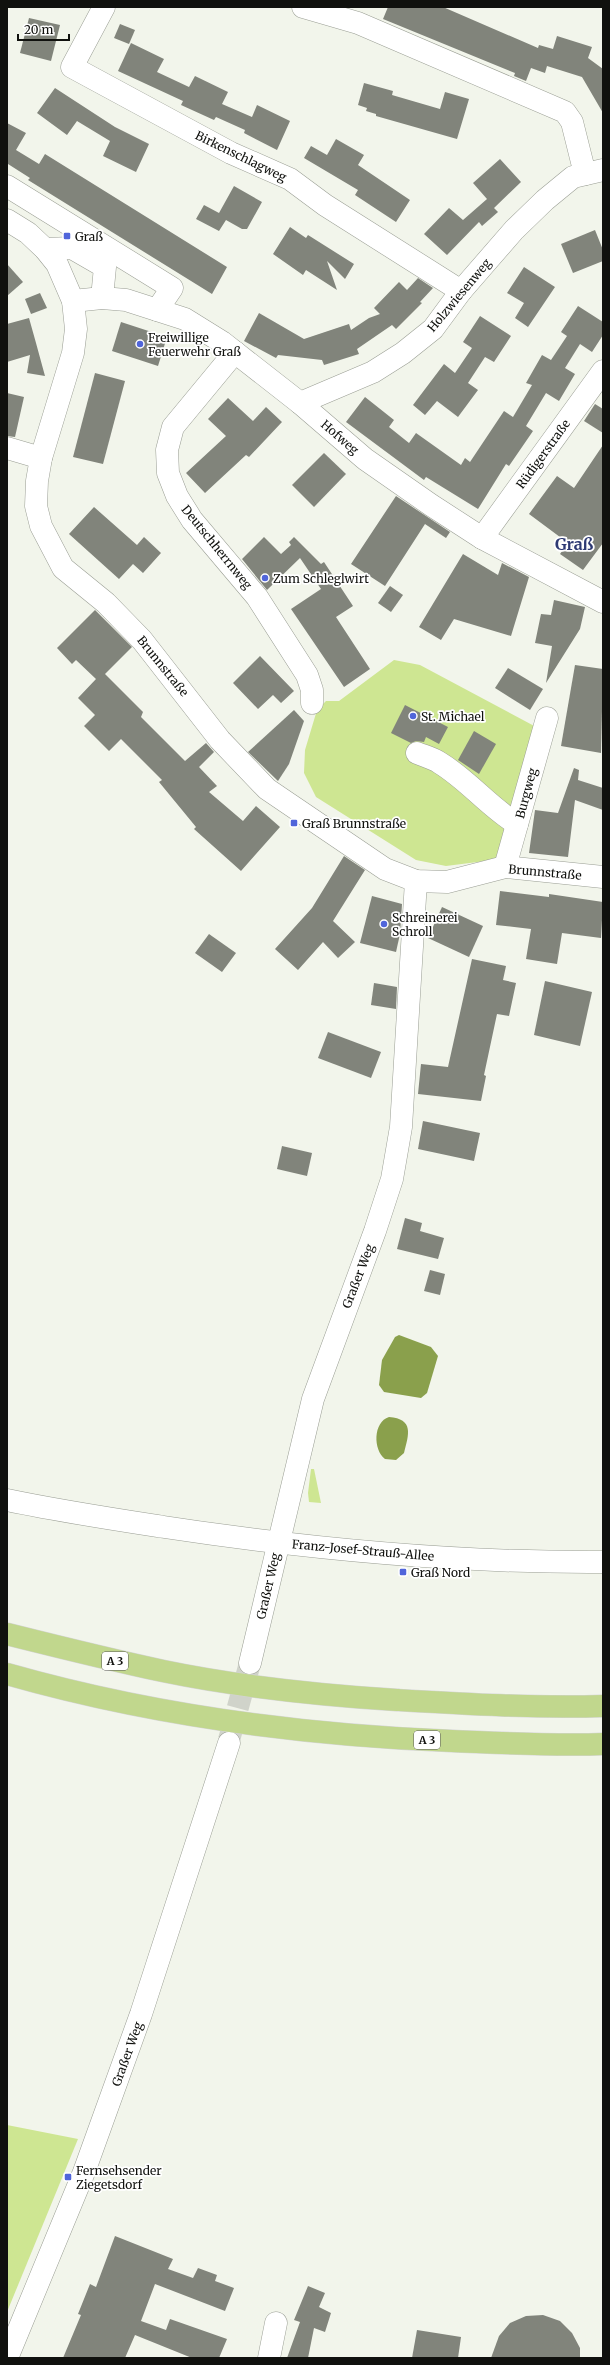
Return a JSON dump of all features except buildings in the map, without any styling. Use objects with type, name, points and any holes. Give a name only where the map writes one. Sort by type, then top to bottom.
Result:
[{"type":"highway","name":"A 3","points":[[7,1634],[164,1672],[262,1687],[346,1696],[436,1702],[511,1706],[603,1706]]},
{"type":"highway","name":"A 3","points":[[7,1674],[162,1711],[347,1735],[515,1744],[603,1744]]},
{"type":"street","name":"Birkenschlagweg","points":[[104,7],[72,67],[231,153],[290,179],[325,205],[461,291]]},
{"type":"street","points":[[302,7],[358,23],[565,112],[572,122],[594,172]]},
{"type":"street","name":"Holzwiesenweg","points":[[300,403],[373,372],[403,353],[433,329],[461,291],[514,230],[545,200],[573,177],[594,172]]},
{"type":"street","points":[[7,186],[172,288],[157,310]]},
{"type":"street","name":"Brunnstraße","points":[[7,220],[28,233],[45,248],[57,264],[73,301],[76,329],[73,353],[41,458],[36,481],[36,506],[41,526],[50,547],[63,568],[106,603],[142,640],[220,740],[267,789],[385,869],[416,881],[447,882],[505,867],[603,877]]},
{"type":"street","points":[[45,248],[72,248],[105,267],[102,298]]},
{"type":"street","name":"Hofweg","points":[[73,301],[102,298],[126,300],[185,319],[235,352],[300,403],[365,459],[431,505],[482,538],[603,602]]},
{"type":"street","name":"Deutschherrnweg","points":[[235,352],[174,427],[167,450],[168,473],[177,496],[192,520],[257,597],[307,675],[312,690],[312,703]]},
{"type":"street","name":"Rüdigerstraße","points":[[482,538],[603,371]]},
{"type":"street","points":[[7,448],[41,458]]},
{"type":"street","name":"Burgweg","points":[[505,867],[547,718]]},
{"type":"street","points":[[417,753],[439,762],[486,800],[498,812],[517,824]]},
{"type":"street","name":"Graßer Weg","points":[[250,1662],[313,1399],[375,1231],[392,1179],[401,1127],[416,881]]},
{"type":"street","name":"Franz-Josef-Strauß-Allee","points":[[7,1500],[60,1511],[279,1543],[383,1553],[526,1562],[603,1562]]},
{"type":"street","name":"Graßer Weg","points":[[7,2358],[83,2176],[141,2014],[228,1743]]},
{"type":"street","points":[[269,2358],[276,2323]]},
{"type":"shaded area","points":[[394,660],[420,665],[538,728],[501,859],[446,866],[416,860],[316,797],[304,773],[305,750],[317,710],[326,701],[339,701]]},
{"type":"shaded area","points":[[399,1335],[431,1347],[438,1356],[427,1393],[421,1398],[384,1392],[379,1385],[382,1360],[395,1337]]},
{"type":"shaded area","points":[[389,1417],[397,1418],[403,1421],[408,1429],[404,1453],[396,1460],[385,1459],[378,1449],[377,1443],[376,1436],[380,1424]]},
{"type":"shaded area","points":[[311,1469],[314,1469],[321,1503],[309,1502],[308,1493]]},
{"type":"shaded area","points":[[7,2125],[78,2139],[7,2312]]},
{"type":"tunnel","points":[[229,1740],[250,1663]]},
{"type":"place","name":"Graß","points":[[67,236]]},
{"type":"place","name":"Freiwillige Feuerwehr Graß","points":[[140,344]]},
{"type":"place","name":"Zum Schleglwirt","points":[[265,578]]},
{"type":"place","name":"St. Michael","points":[[413,716]]},
{"type":"place","name":"Graß Brunnstraße","points":[[294,823]]},
{"type":"place","name":"Schreinerei Schroll","points":[[384,924]]},
{"type":"place","name":"Graß Nord","points":[[403,1572]]},
{"type":"place","name":"Fernsehsender Ziegetsdorf","points":[[68,2177]]},
{"type":"district","name":"Graß","points":[[574,544]]}]
